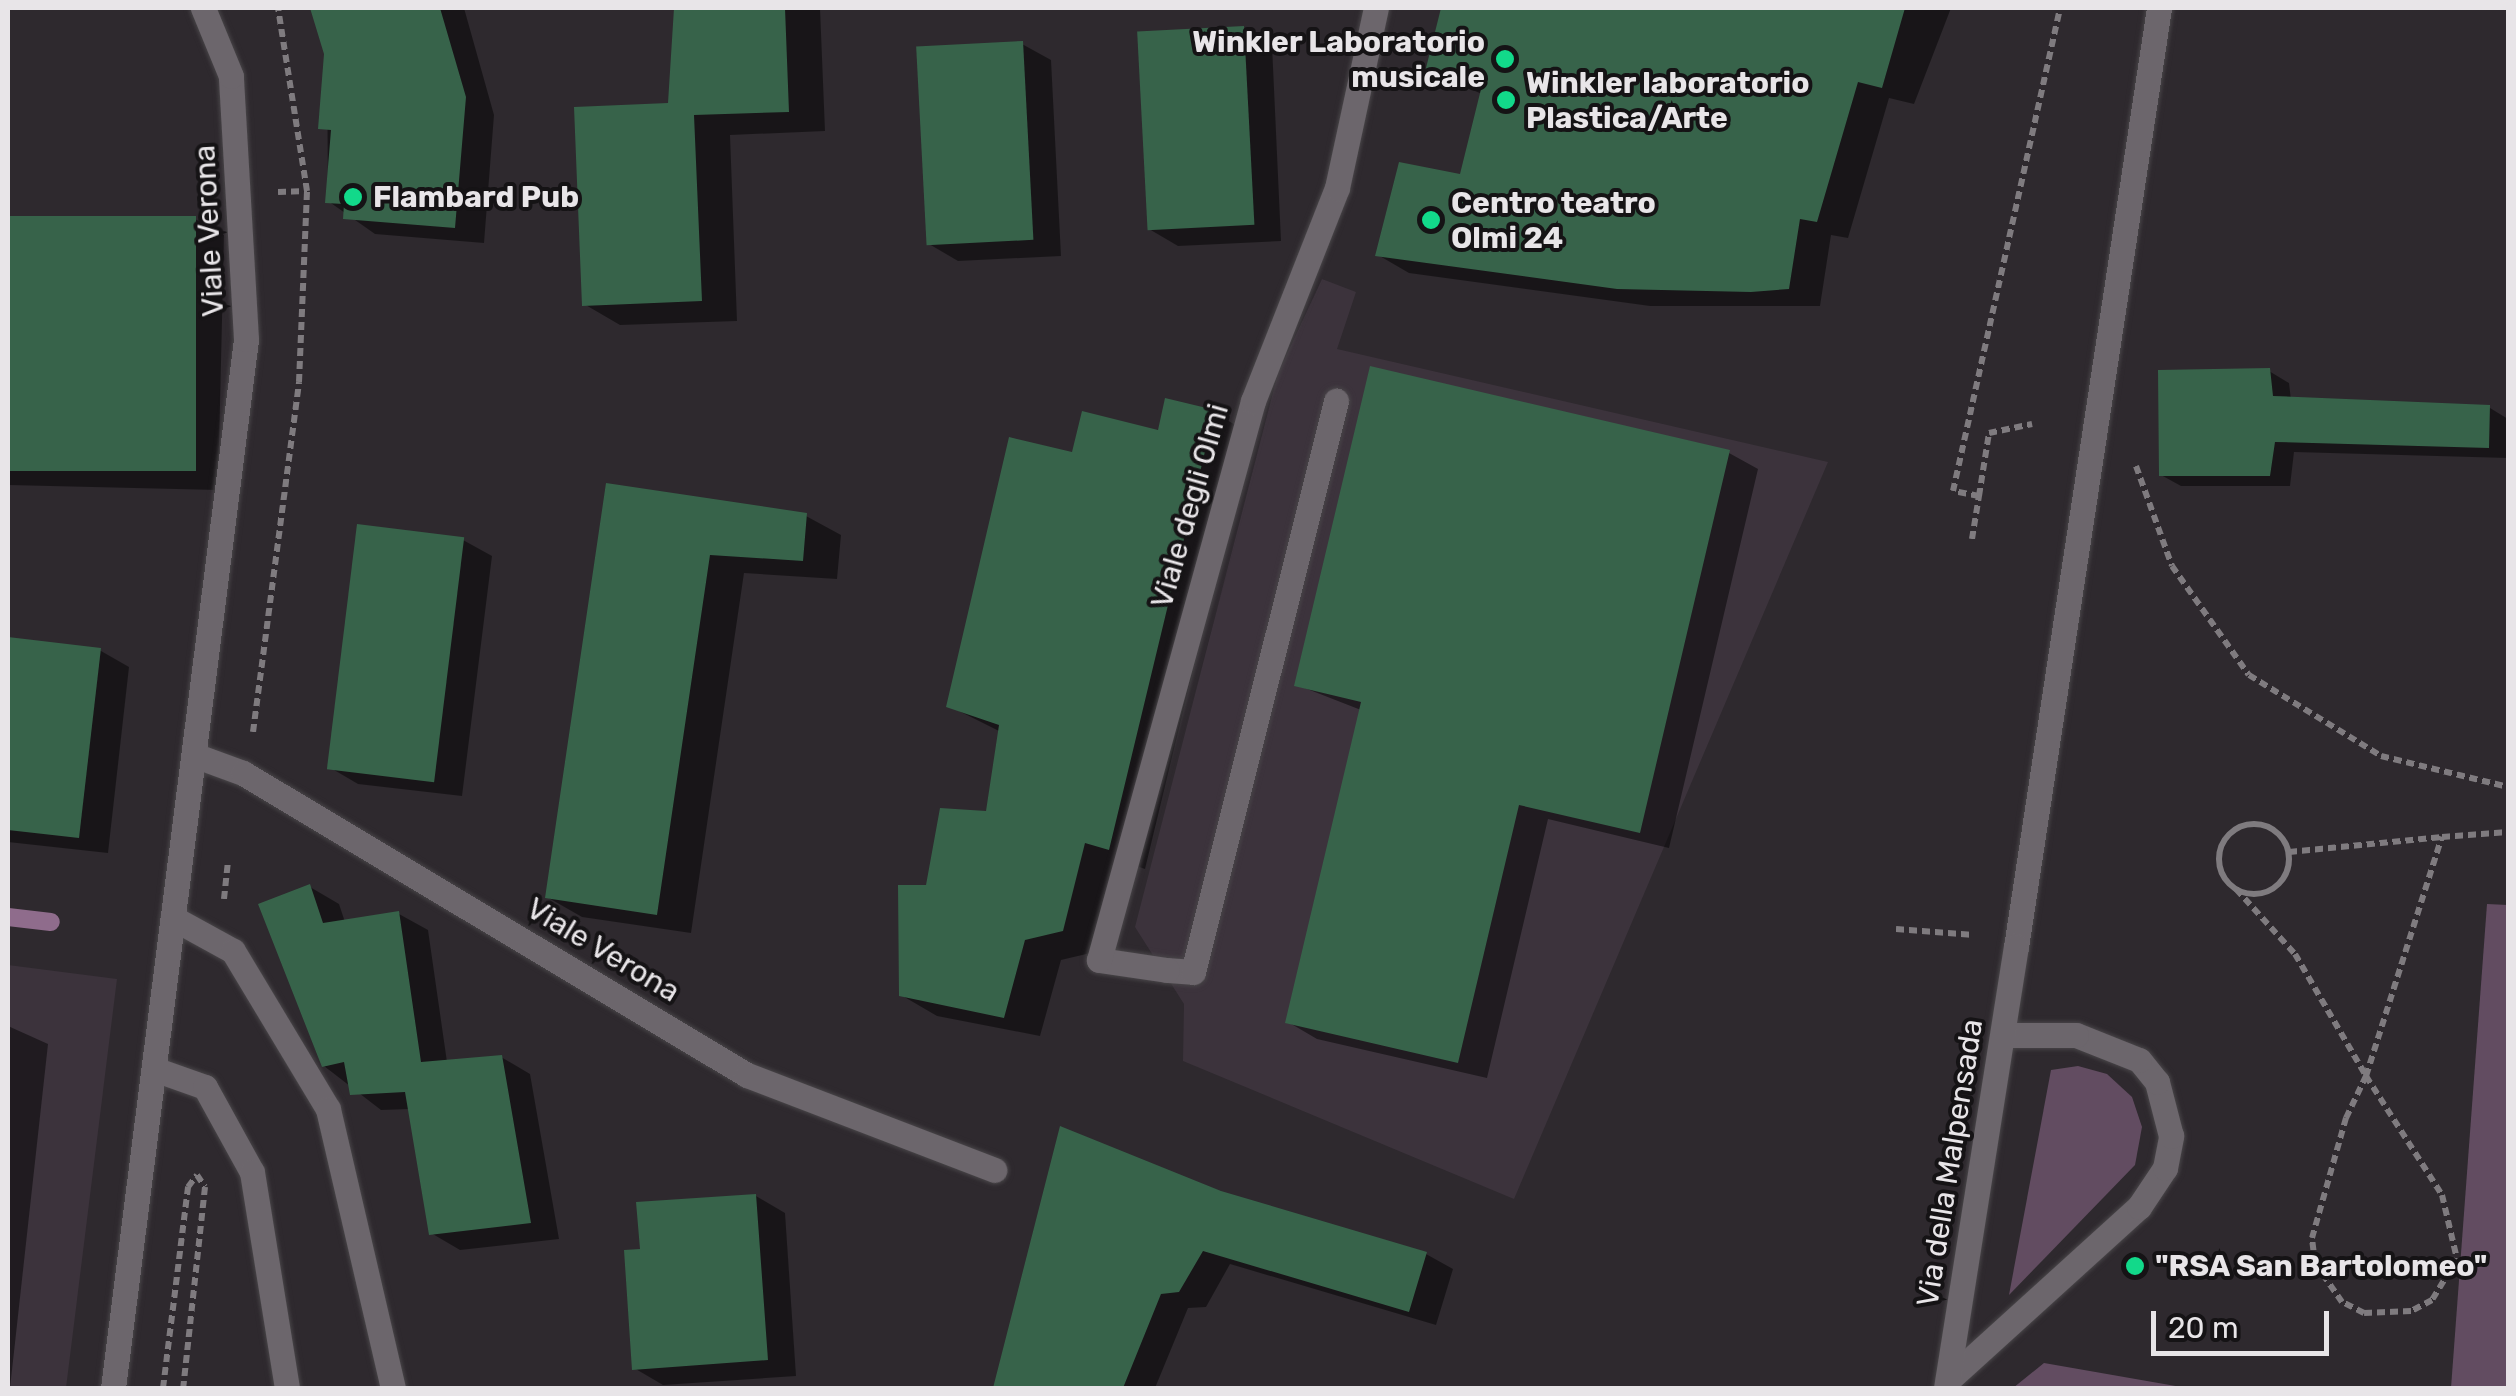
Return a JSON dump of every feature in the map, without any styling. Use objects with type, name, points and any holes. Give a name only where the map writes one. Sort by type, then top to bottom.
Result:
[{"type":"street","name":"Viale Verona","points":[[113,1388],[246,338],[231,76],[203,8]]},
{"type":"street","name":"Viale degli Olmi","points":[[1336,401],[1192,972],[1098,960],[1253,401],[1337,188],[1376,8]]},
{"type":"street","name":"Via della Malpensada","points":[[1947,1384],[2004,1035],[2159,8]]},
{"type":"street","name":"Viale Verona","points":[[194,754],[243,773],[747,1074],[994,1170]]},
{"type":"street","points":[[172,918],[233,951],[328,1108],[394,1388]]},
{"type":"street","points":[[1947,1384],[2140,1206],[2165,1168],[2171,1136],[2157,1082],[2138,1060],[2076,1035],[2004,1035]]},
{"type":"street","points":[[154,1069],[206,1087],[252,1172],[288,1388]]},
{"type":"path","points":[[252,742],[299,382],[307,191],[278,8]]},
{"type":"path","points":[[1979,496],[1953,492],[2060,8]]},
{"type":"path","points":[[1972,539],[1988,433],[2032,424]]},
{"type":"path","points":[[2136,460],[2172,566],[2249,675],[2381,756],[2508,787]]},
{"type":"path","points":[[2289,852],[2266,826],[2234,831],[2219,860],[2236,890],[2295,954],[2366,1076],[2454,1226],[2448,1282],[2432,1300],[2388,1316],[2364,1313],[2325,1285],[2312,1238],[2366,1076],[2442,837]]},
{"type":"path","points":[[2289,852],[2508,832]]},
{"type":"path","points":[[2236,890],[2258,894],[2280,884],[2289,852]]},
{"type":"path","points":[[1896,929],[1973,939],[1976,922]]},
{"type":"path","points":[[163,1388],[188,1186],[196,1175],[205,1187],[183,1388]]},
{"type":"shaded area","points":[[1322,279],[1356,292],[1337,349],[1828,462],[1514,1199],[1183,1061],[1184,1004],[1135,927],[1278,373]]},
{"type":"shaded area","points":[[2487,904],[2508,905],[2508,1388],[2451,1388]]},
{"type":"shaded area","points":[[8,965],[117,979],[66,1388],[8,1388]]},
{"type":"shaded area","points":[[2078,1066],[2107,1074],[2132,1097],[2142,1127],[2135,1165],[2009,1295],[2051,1070]]},
{"type":"shaded area","points":[[2044,1363],[2187,1388],[2013,1388]]},
{"type":"building","points":[[310,8],[440,8],[466,97],[455,228],[343,219],[344,204],[325,203],[331,130],[318,129],[324,54]]},
{"type":"building","points":[[674,8],[785,8],[789,112],[694,115],[702,301],[582,306],[574,107],[668,103]]},
{"type":"building","points":[[1441,8],[1905,8],[1882,88],[1858,82],[1817,222],[1800,219],[1789,289],[1751,292],[1617,289],[1375,256],[1399,162],[1460,174],[1482,85],[1425,72]]},
{"type":"building","points":[[1244,26],[1254,225],[1148,230],[1137,32]]},
{"type":"building","points":[[1023,41],[1033,240],[927,245],[916,47]]},
{"type":"building","points":[[8,216],[196,216],[196,471],[8,471]]},
{"type":"building","points":[[1370,366],[1730,450],[1640,833],[1519,805],[1458,1063],[1285,1023],[1361,702],[1294,686]]},
{"type":"building","points":[[2270,368],[2273,396],[2490,405],[2489,448],[2275,442],[2270,476],[2159,476],[2158,370]]},
{"type":"building","points":[[1165,398],[1215,410],[1109,850],[1085,843],[1063,931],[1025,940],[1004,1018],[899,996],[898,885],[926,885],[940,808],[986,811],[999,725],[946,707],[1009,437],[1072,452],[1082,411],[1158,430]]},
{"type":"building","points":[[606,483],[807,513],[803,561],[710,555],[657,915],[545,898]]},
{"type":"building","points":[[357,524],[464,537],[434,782],[327,769]]},
{"type":"building","points":[[8,637],[101,648],[79,838],[8,830]]},
{"type":"building","points":[[310,884],[323,923],[399,911],[421,1062],[502,1055],[531,1223],[429,1235],[405,1092],[350,1095],[344,1062],[322,1067],[258,904]]},
{"type":"building","points":[[1060,1126],[1221,1191],[1427,1252],[1409,1312],[1203,1251],[1179,1292],[1161,1294],[1123,1388],[993,1388]]},
{"type":"building","points":[[756,1194],[768,1360],[632,1370],[624,1250],[640,1249],[636,1202]]},
{"type":"waterway","points":[[8,917],[51,922]]},
{"type":"place","name":"Winkler Laboratorio musicale","points":[[1505,59]]},
{"type":"place","name":"Winkler laboratorio Plastica/Arte","points":[[1506,100]]},
{"type":"place","name":"Flambard Pub","points":[[353,197]]},
{"type":"place","name":"Centro teatro Olmi 24","points":[[1431,220]]},
{"type":"place","name":"\"RSA San Bartolomeo\"","points":[[2135,1266]]}]
